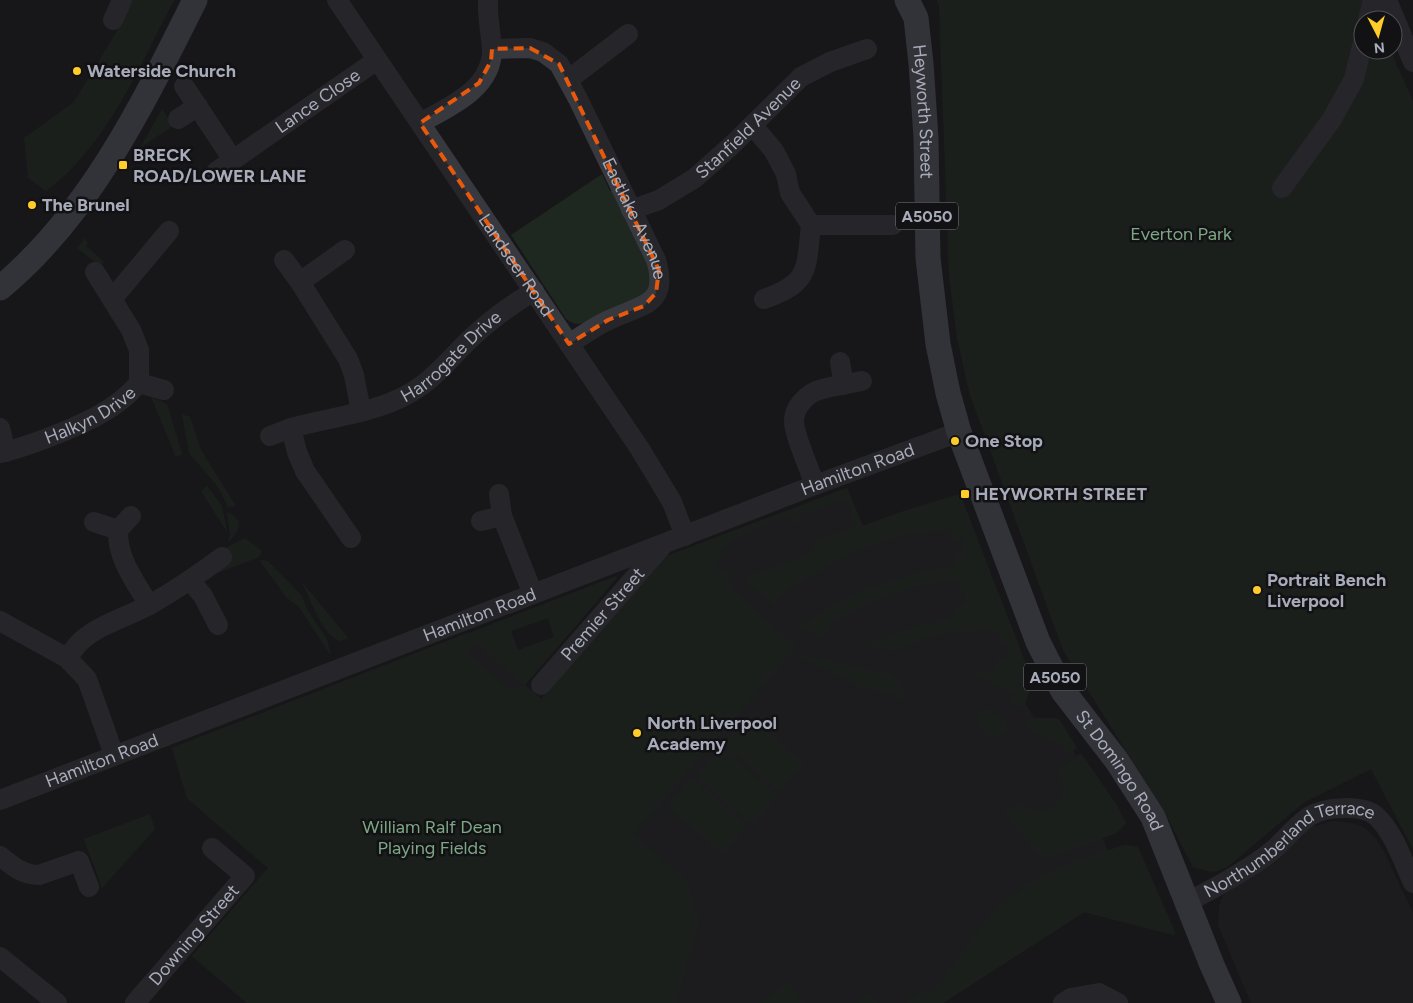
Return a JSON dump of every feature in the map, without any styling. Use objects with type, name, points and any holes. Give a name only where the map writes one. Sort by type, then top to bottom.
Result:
[{"type":"main road","points":[[0,288],[15,276],[64,222],[94,182],[126,132],[195,0]]},
{"type":"main road","name":"Heyworth Street","points":[[908,0],[916,18],[921,63],[926,138],[928,258],[938,344],[948,393],[959,432]]},
{"type":"main road","name":"St Domingo Road","points":[[959,432],[1038,642],[1063,691],[1117,762],[1153,817],[1229,1003]]},
{"type":"street","points":[[113,20],[122,0]]},
{"type":"street","name":"Landseer Road","points":[[337,0],[659,479],[672,502],[685,536]]},
{"type":"street","points":[[420,123],[459,101],[486,74],[491,62],[492,49],[488,24],[488,0]]},
{"type":"street","points":[[1387,0],[1413,62]]},
{"type":"street","points":[[568,80],[628,34]]},
{"type":"street","name":"Eastlake Avenue","points":[[492,49],[530,48],[543,52],[559,64],[656,260],[659,270],[659,283],[656,293],[644,306],[608,320],[569,344]]},
{"type":"street","name":"Stanfield Avenue","points":[[631,210],[659,200],[695,178],[732,146],[801,77],[830,62],[867,49]]},
{"type":"street","name":"Lance Close","points":[[216,172],[377,60]]},
{"type":"street","points":[[1282,188],[1332,119],[1354,79],[1359,60]]},
{"type":"street","points":[[184,86],[234,160]]},
{"type":"street","points":[[178,119],[198,106]]},
{"type":"street","points":[[750,127],[759,133],[774,151],[786,174],[790,193],[811,225],[806,268],[802,276],[789,289],[764,300]]},
{"type":"street","points":[[811,225],[893,225]]},
{"type":"street","points":[[113,298],[170,231]]},
{"type":"street","points":[[300,282],[346,250]]},
{"type":"street","points":[[284,260],[348,359],[354,376],[361,411]]},
{"type":"street","name":"Halkyn Drive","points":[[0,428],[3,452],[35,443],[91,420],[129,395],[140,383],[139,350],[131,330],[96,272]]},
{"type":"street","name":"Harrogate Drive","points":[[270,436],[292,428],[382,406],[402,398],[421,386],[499,313],[534,291]]},
{"type":"street","points":[[815,485],[796,431],[794,422],[796,411],[808,395],[817,391],[853,383],[840,362]]},
{"type":"street","points":[[140,383],[164,390]]},
{"type":"street","points":[[292,428],[297,452],[305,471],[351,538]]},
{"type":"street","name":"Hamilton Road","points":[[0,800],[815,485],[959,432]]},
{"type":"street","points":[[499,494],[502,516],[533,594]]},
{"type":"street","points":[[131,516],[118,530],[118,540],[122,558],[149,605]]},
{"type":"street","points":[[481,521],[502,516]]},
{"type":"street","points":[[94,522],[118,530]]},
{"type":"street","name":"Premier Street","points":[[541,686],[664,544]]},
{"type":"street","points":[[67,658],[79,642],[89,635],[149,605],[222,558]]},
{"type":"street","points":[[190,580],[202,596],[218,625]]},
{"type":"street","points":[[0,621],[67,658],[87,680],[114,755]]},
{"type":"street","name":"Northumberland Terrace","points":[[1187,902],[1237,874],[1273,850],[1310,816],[1332,809],[1351,808],[1374,815],[1386,827],[1413,883]]},
{"type":"street","name":"Downing Street","points":[[135,1003],[245,876],[212,848]]},
{"type":"street","points":[[0,856],[26,874],[32,875],[39,875],[79,861],[89,887]]},
{"type":"street","points":[[2,963],[57,1003]]},
{"type":"street","points":[[1064,1003],[1071,998],[1099,993],[1118,1003]]},
{"type":"highlighted area","points":[[530,48],[559,64],[659,270],[656,293],[644,306],[608,320],[569,344],[420,123],[479,83],[491,61],[492,49]]},
{"type":"shaded area","name":"North Liverpool Academy","points":[[847,488],[863,526],[960,494],[1015,643],[1033,682],[1025,703],[1034,718],[1056,718],[1109,818],[1102,837],[1108,852],[1174,935],[1084,912],[943,1003],[247,1003],[192,956],[268,868],[187,798],[172,748],[467,633],[541,699],[667,556]]},
{"type":"shaded area","points":[[1332,821],[1352,823],[1363,827],[1374,836],[1384,852],[1413,913],[1413,1003],[1251,1003],[1218,925],[1219,907],[1223,895],[1252,877],[1303,833],[1312,827]]},
{"type":"green space","points":[[131,0],[174,0],[105,128],[68,172],[46,191],[28,178],[24,138],[74,102],[114,36]]},
{"type":"green space","name":"Everton Park","points":[[936,0],[1372,0],[1368,10],[1353,10],[1353,60],[1395,60],[1413,101],[1413,849],[1371,769],[1303,803],[1231,864],[1212,872],[1193,867],[1167,817],[1063,650],[969,392],[957,337],[949,276],[939,6]]},
{"type":"green space","points":[[162,109],[173,126],[140,148]]},
{"type":"green space","points":[[602,174],[610,191],[614,190],[653,270],[649,293],[578,324],[566,319],[511,235]]},
{"type":"green space","points":[[85,238],[88,244],[86,246],[104,262],[100,266],[77,248]]},
{"type":"green space","points":[[151,397],[167,404],[182,454],[176,457]]},
{"type":"green space","points":[[182,414],[190,417],[201,450],[236,506],[228,507],[218,487],[189,453]]},
{"type":"green space","points":[[207,486],[222,506],[227,532],[201,491]]},
{"type":"green space","name":"William Ralf Dean Playing Fields","points":[[847,488],[863,526],[960,494],[1033,682],[1025,703],[1017,708],[1011,705],[1016,695],[971,672],[997,670],[997,659],[1008,659],[1009,645],[1000,643],[1000,631],[980,630],[932,635],[896,651],[869,647],[866,638],[870,644],[917,626],[957,618],[957,608],[966,603],[965,591],[959,591],[958,580],[919,585],[877,599],[825,626],[829,631],[823,636],[802,628],[797,624],[799,620],[804,625],[858,593],[913,574],[955,566],[954,555],[964,552],[963,539],[953,540],[951,528],[898,536],[881,541],[849,555],[804,580],[775,599],[779,603],[776,605],[750,585],[747,577],[806,555],[816,548],[813,542],[857,526],[847,498],[810,512],[809,510],[800,513],[802,520],[793,523],[790,515],[755,528],[733,540],[724,549],[719,559],[717,570],[728,572],[730,588],[796,647],[633,834],[687,881],[699,922],[675,1003],[247,1003],[192,956],[268,868],[187,798],[172,748],[616,576],[617,578],[525,685],[541,699],[667,556]],"holes":[[[548,618],[554,637],[518,650],[511,631]],[[475,641],[524,685],[510,691],[465,652]]]},
{"type":"green space","points":[[227,512],[233,515],[239,526],[228,542],[230,535]]},
{"type":"green space","points":[[245,538],[262,551],[259,557],[210,576],[227,547]]},
{"type":"green space","points":[[260,561],[268,561],[302,596],[307,609],[327,639],[331,656],[299,607],[286,597]]},
{"type":"green space","points":[[302,582],[348,638],[340,641],[328,632],[317,615]]},
{"type":"green space","points":[[803,653],[809,657],[888,674],[900,686],[906,702],[889,692],[863,688],[802,657]]},
{"type":"green space","points":[[987,709],[1006,720],[1006,729],[997,737],[992,738],[981,726],[978,714],[981,710]]},
{"type":"green space","points":[[749,716],[804,764],[779,792],[724,744]]},
{"type":"green space","points":[[1034,718],[1059,719],[1077,748],[1067,754],[1061,744],[1024,727],[1027,722]]},
{"type":"green space","points":[[722,748],[777,796],[752,825],[697,776]]},
{"type":"green space","points":[[1081,753],[1116,804],[1126,823],[1114,834],[1044,858],[1031,846],[1004,812],[1018,803],[1028,809],[1038,811],[1056,805],[1064,789],[1057,771]]},
{"type":"green space","points":[[692,778],[747,826],[723,854],[668,807]]},
{"type":"green space","points":[[150,814],[155,829],[102,888],[84,839]]},
{"type":"green space","points":[[1125,845],[1138,847],[1175,932],[1174,935],[1084,912],[943,1003],[906,1003],[926,989],[929,993],[940,985],[990,916],[1019,890],[1070,863]]},
{"type":"green space","points":[[788,983],[804,1003],[760,1003]]},
{"type":"green space","points":[[867,993],[876,1003],[856,1003]]},
{"type":"place","name":"Waterside Church","points":[[77,71]]},
{"type":"place","name":"BRECK ROAD/LOWER LANE","points":[[123,165]]},
{"type":"place","name":"The Brunel","points":[[32,205]]},
{"type":"place","name":"One Stop","points":[[955,441]]},
{"type":"place","name":"HEYWORTH STREET","points":[[965,494]]},
{"type":"place","name":"Portrait Bench Liverpool","points":[[1257,590]]},
{"type":"place","name":"North Liverpool Academy","points":[[637,733]]}]
